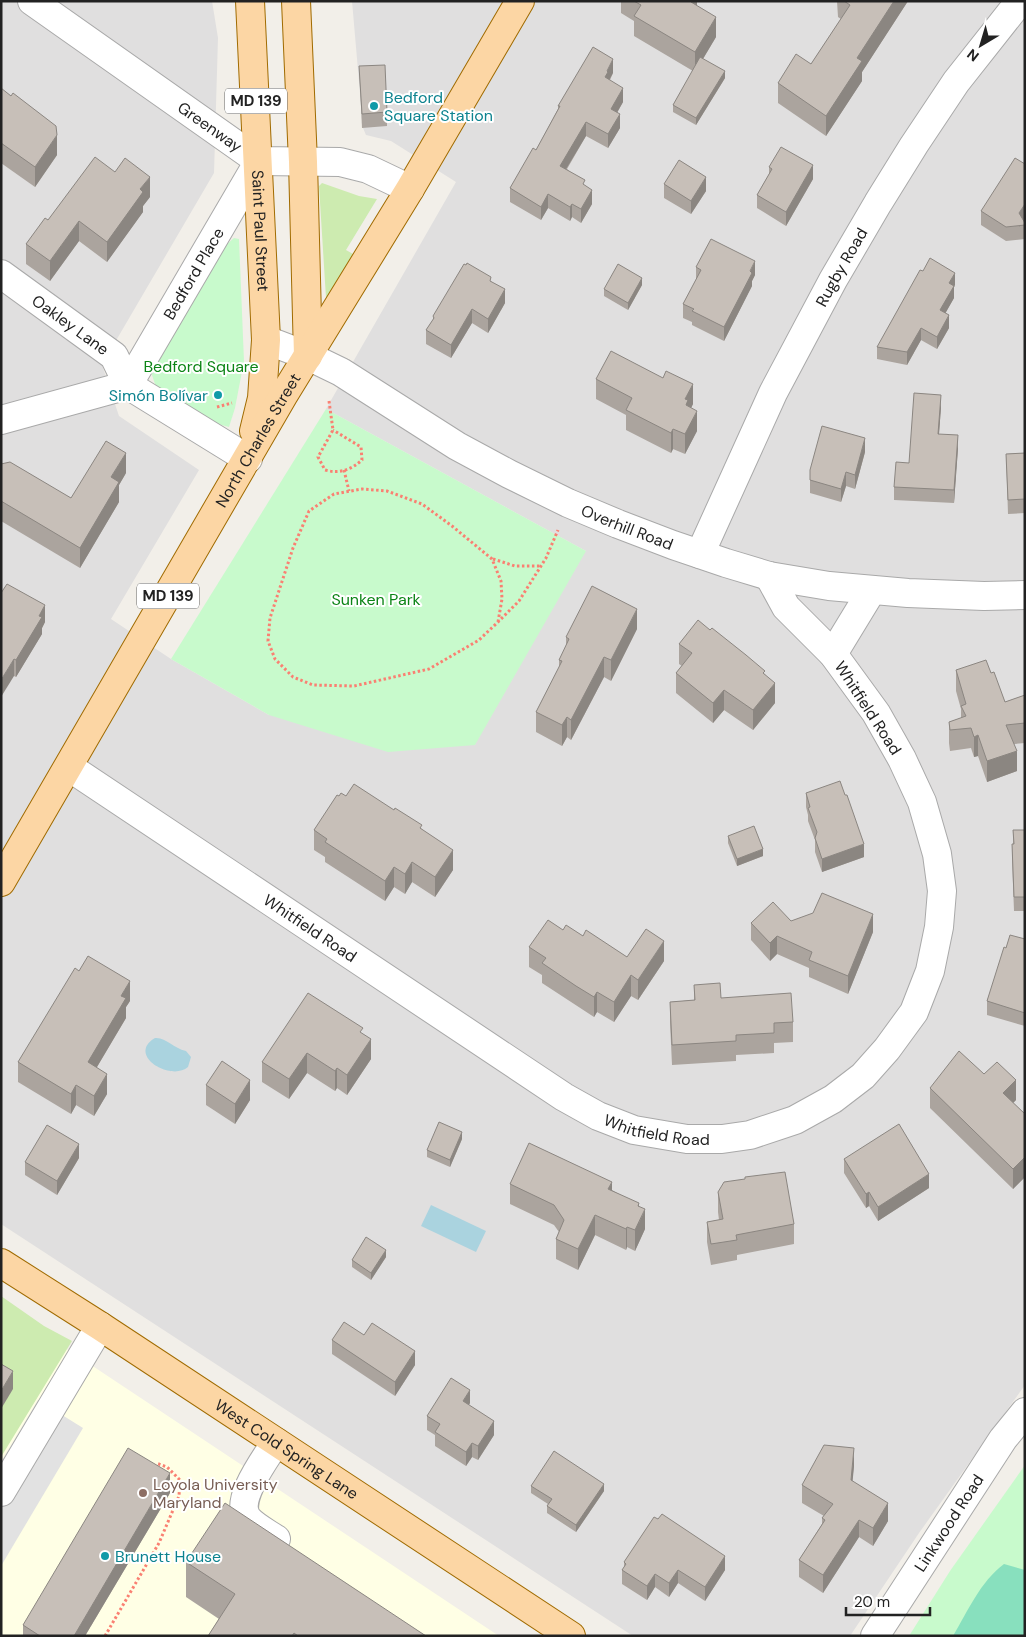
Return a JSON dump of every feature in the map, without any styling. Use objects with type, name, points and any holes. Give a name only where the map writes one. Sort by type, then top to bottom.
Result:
[{"type":"main road","name":"Saint Paul Street","points":[[248,459],[262,398],[266,340],[250,1]]},
{"type":"main road","points":[[296,1],[303,162],[308,356]]},
{"type":"main road","name":"North Charles Street","points":[[1,882],[308,356],[410,189],[520,1]]},
{"type":"main road","name":"West Cold Spring Lane","points":[[1,1264],[100,1326],[276,1442],[555,1632]]},
{"type":"street","name":"Greenway","points":[[32,1],[259,161],[340,162],[368,169],[410,189]]},
{"type":"street","name":"Rugby Road","points":[[700,554],[773,393],[833,280],[919,137],[956,82],[1020,1]]},
{"type":"street","name":"Bedford Place","points":[[128,385],[259,161]]},
{"type":"street","name":"Oakley Lane","points":[[1,274],[114,356],[128,385]]},
{"type":"street","name":"Overhill Road","points":[[266,340],[308,356],[341,372],[457,446],[509,474],[568,503],[618,524],[700,554],[769,576],[829,586],[984,596],[1025,595]]},
{"type":"street","points":[[1,420],[128,385],[248,459]]},
{"type":"street","name":"Whitfield Road","points":[[69,767],[564,1097],[589,1111],[634,1130],[686,1140],[750,1135],[795,1120],[833,1099],[863,1076],[881,1056],[914,1012],[930,971],[939,928],[942,891],[937,854],[922,802],[902,759],[876,714],[833,654],[786,607],[769,576]]},
{"type":"street","name":"Whitfield Road","points":[[833,654],[872,590]]},
{"type":"street","points":[[1,1492],[100,1326]]},
{"type":"street","name":"Linkwood Road","points":[[874,1636],[1003,1439],[1025,1412]]},
{"type":"street","points":[[276,1442],[246,1494],[243,1504],[244,1511],[247,1519],[298,1554]]},
{"type":"path","points":[[329,401],[333,430],[318,457],[325,470],[336,473],[354,468],[362,460],[361,447],[333,430]]},
{"type":"path","points":[[344,470],[349,491]]},
{"type":"path","points":[[541,566],[515,566],[492,558],[422,504],[387,490],[362,488],[334,494],[309,511],[293,548],[270,618],[268,641],[275,659],[293,677],[313,685],[354,686],[429,669],[479,640],[518,601],[541,566],[558,530]]},
{"type":"path","points":[[492,558],[501,581],[502,599],[498,622]]},
{"type":"path","points":[[105,1636],[159,1543],[179,1496],[180,1480],[167,1467],[156,1462]]},
{"type":"shaded area","points":[[1,1],[212,1],[218,38],[214,173],[114,344],[103,368],[119,416],[199,470],[111,619],[171,659],[269,715],[586,551],[326,409],[456,182],[391,141],[366,135],[363,128],[352,1],[1025,1],[1025,1385],[919,1533],[850,1636],[633,1636],[1,1224]]},
{"type":"shaded area","name":"Loyola University Maryland","points":[[1,1308],[70,1351],[499,1636],[1,1636]]},
{"type":"shaded area","points":[[38,1400],[83,1428],[1,1566],[1,1462]]},
{"type":"green space","points":[[322,183],[359,196],[377,199],[346,250],[360,258],[343,289],[326,298],[319,186]]},
{"type":"green space","name":"Bedford Square","points":[[234,238],[239,239],[244,361],[235,408],[229,427],[218,424],[156,387],[151,372],[214,264],[226,245]]},
{"type":"green space","name":"Sunken Park","points":[[326,409],[586,551],[475,745],[388,752],[269,715],[171,659]]},
{"type":"green space","points":[[1,1296],[44,1326],[72,1341],[1,1457]]},
{"type":"green space","points":[[1025,1465],[1025,1636],[909,1636],[950,1571]]},
{"type":"green space","points":[[1004,1564],[1025,1570],[1025,1636],[953,1636],[981,1588]]},
{"type":"water","points":[[155,1038],[163,1039],[177,1048],[186,1051],[191,1057],[188,1067],[181,1071],[162,1069],[148,1059],[147,1045]]},
{"type":"water","points":[[431,1205],[486,1231],[476,1252],[421,1226]]},
{"type":"building","points":[[634,1],[692,1],[716,17],[695,52],[634,16],[641,5]]},
{"type":"building","points":[[844,1],[894,1],[857,58],[862,61],[826,116],[778,83],[796,54],[811,64],[850,5]]},
{"type":"building","points":[[593,47],[613,59],[605,77],[623,88],[611,109],[620,114],[608,134],[586,122],[560,166],[585,180],[583,184],[592,190],[581,209],[572,204],[570,207],[548,194],[541,207],[510,188],[533,148],[536,150],[560,106],[558,106]]},
{"type":"building","points":[[700,57],[725,71],[696,118],[673,105]]},
{"type":"building","name":"Bedford Square Station","points":[[385,65],[387,112],[362,114],[359,66]]},
{"type":"building","points":[[1,88],[11,96],[13,93],[56,126],[57,135],[35,167],[1,143]]},
{"type":"building","points":[[781,147],[813,165],[786,212],[757,195],[772,169],[769,167]]},
{"type":"building","points":[[95,157],[115,172],[125,158],[150,177],[140,189],[143,192],[107,242],[79,221],[50,261],[26,244],[45,218],[48,220]]},
{"type":"building","points":[[1015,158],[1025,164],[1025,204],[1019,213],[1025,225],[1006,227],[981,211]]},
{"type":"building","points":[[679,160],[706,177],[691,201],[664,184]]},
{"type":"building","points":[[711,239],[755,261],[750,271],[752,273],[724,327],[692,311],[694,309],[683,304],[701,270],[696,267]]},
{"type":"building","points":[[930,258],[955,273],[949,283],[954,286],[940,310],[949,315],[937,337],[921,328],[907,352],[877,347],[920,270],[923,271]]},
{"type":"building","points":[[467,263],[491,277],[490,281],[505,289],[488,319],[472,309],[451,345],[426,330],[464,264],[466,265]]},
{"type":"building","points":[[618,264],[642,278],[628,303],[604,289]]},
{"type":"building","points":[[611,351],[663,378],[666,371],[693,384],[685,399],[688,400],[686,405],[697,411],[685,434],[673,429],[671,433],[626,410],[632,398],[596,379]]},
{"type":"building","points":[[914,393],[941,395],[938,434],[958,435],[954,490],[894,487],[896,462],[909,463]]},
{"type":"building","points":[[822,426],[865,438],[855,475],[846,472],[841,489],[810,480],[810,470]]},
{"type":"building","points":[[106,441],[126,453],[111,477],[119,482],[80,548],[1,501],[1,464],[10,462],[71,498]]},
{"type":"building","points":[[1025,453],[1025,499],[1008,500],[1006,454]]},
{"type":"building","points":[[7,584],[45,605],[39,616],[42,617],[16,660],[14,659],[1,680],[1,593]]},
{"type":"building","points":[[592,586],[637,609],[611,660],[604,657],[571,720],[567,717],[562,725],[536,712],[562,661],[559,660],[569,639],[566,637]]},
{"type":"building","points":[[698,620],[710,630],[712,628],[746,655],[765,671],[763,673],[775,683],[753,710],[724,690],[713,703],[676,673],[692,653],[679,644]]},
{"type":"building","points":[[986,660],[991,673],[994,672],[1005,702],[1025,695],[1025,723],[1006,725],[1017,751],[987,761],[978,735],[974,737],[971,728],[950,730],[949,722],[966,716],[961,706],[966,704],[956,670]]},
{"type":"building","points":[[840,781],[845,795],[847,795],[864,844],[822,859],[815,838],[817,832],[808,808],[810,807],[806,793]]},
{"type":"building","points":[[354,784],[394,810],[395,808],[422,825],[420,828],[453,850],[435,877],[412,862],[405,874],[394,867],[385,881],[325,842],[327,839],[314,830],[337,795],[339,796],[341,793],[346,796]]},
{"type":"building","points":[[754,826],[763,849],[737,859],[728,836]]},
{"type":"building","points":[[1013,830],[1025,830],[1025,897],[1014,897]]},
{"type":"building","points":[[822,893],[873,914],[848,976],[809,960],[812,952],[777,936],[770,943],[751,923],[773,902],[791,921],[813,913]]},
{"type":"building","points":[[548,920],[563,930],[566,925],[583,936],[586,930],[627,957],[646,929],[664,941],[638,980],[631,975],[614,1002],[597,992],[594,997],[576,986],[542,963],[546,958],[529,947]]},
{"type":"building","points":[[1010,935],[1025,939],[1025,1013],[987,1001],[1004,947],[1006,948]]},
{"type":"building","points":[[88,956],[130,981],[121,996],[126,998],[88,1062],[107,1074],[94,1096],[76,1085],[71,1094],[18,1062],[75,968],[79,971]]},
{"type":"building","points":[[720,983],[721,998],[791,993],[793,1022],[774,1023],[774,1033],[736,1035],[736,1041],[672,1045],[670,1002],[695,1000],[694,985]]},
{"type":"building","points":[[308,993],[363,1028],[360,1032],[371,1039],[347,1075],[337,1068],[335,1071],[307,1053],[289,1079],[262,1062]]},
{"type":"building","points":[[959,1051],[984,1074],[997,1062],[1016,1080],[1003,1093],[1025,1114],[1025,1157],[1013,1169],[930,1088]]},
{"type":"building","points":[[222,1061],[250,1080],[235,1104],[206,1085]]},
{"type":"building","points":[[439,1122],[462,1132],[450,1160],[427,1150]]},
{"type":"building","points":[[899,1124],[929,1174],[878,1207],[869,1192],[866,1194],[844,1159]]},
{"type":"building","points":[[47,1125],[79,1144],[57,1181],[25,1162]]},
{"type":"building","points":[[529,1143],[612,1182],[608,1189],[639,1203],[638,1206],[645,1209],[635,1230],[627,1227],[626,1229],[595,1215],[578,1249],[556,1239],[564,1220],[554,1205],[510,1184]]},
{"type":"building","points":[[785,1172],[794,1224],[736,1235],[737,1240],[711,1244],[707,1222],[723,1219],[718,1192],[724,1182],[745,1179],[745,1177]]},
{"type":"building","points":[[366,1237],[386,1250],[371,1273],[352,1260]]},
{"type":"building","points":[[344,1322],[364,1335],[372,1323],[415,1351],[395,1382],[332,1340]]},
{"type":"building","points":[[1,1364],[13,1371],[1,1391]]},
{"type":"building","points":[[451,1378],[470,1390],[463,1401],[494,1421],[478,1446],[472,1443],[466,1452],[435,1432],[440,1424],[427,1416]]},
{"type":"building","points":[[824,1445],[854,1448],[851,1480],[888,1503],[873,1528],[859,1520],[823,1575],[799,1560],[825,1520],[822,1518],[833,1504],[802,1485]]},
{"type":"building","name":"Brunett House","points":[[128,1448],[170,1473],[74,1636],[40,1636],[23,1625]]},
{"type":"building","points":[[554,1451],[604,1484],[576,1525],[547,1506],[552,1499],[531,1486]]},
{"type":"building","points":[[225,1503],[426,1636],[298,1636],[294,1633],[292,1636],[208,1636],[235,1594],[186,1562]]},
{"type":"building","points":[[662,1514],[725,1556],[705,1587],[678,1570],[669,1583],[655,1574],[647,1586],[622,1570],[626,1564],[624,1562],[654,1517],[658,1519]]},
{"type":"place","name":"Bedford Square Station","points":[[374,106]]},
{"type":"place","name":"Simón Bolívar","points":[[218,395]]},
{"type":"place","name":"Loyola University Maryland","points":[[143,1493]]},
{"type":"place","name":"Brunett House","points":[[105,1556]]}]
